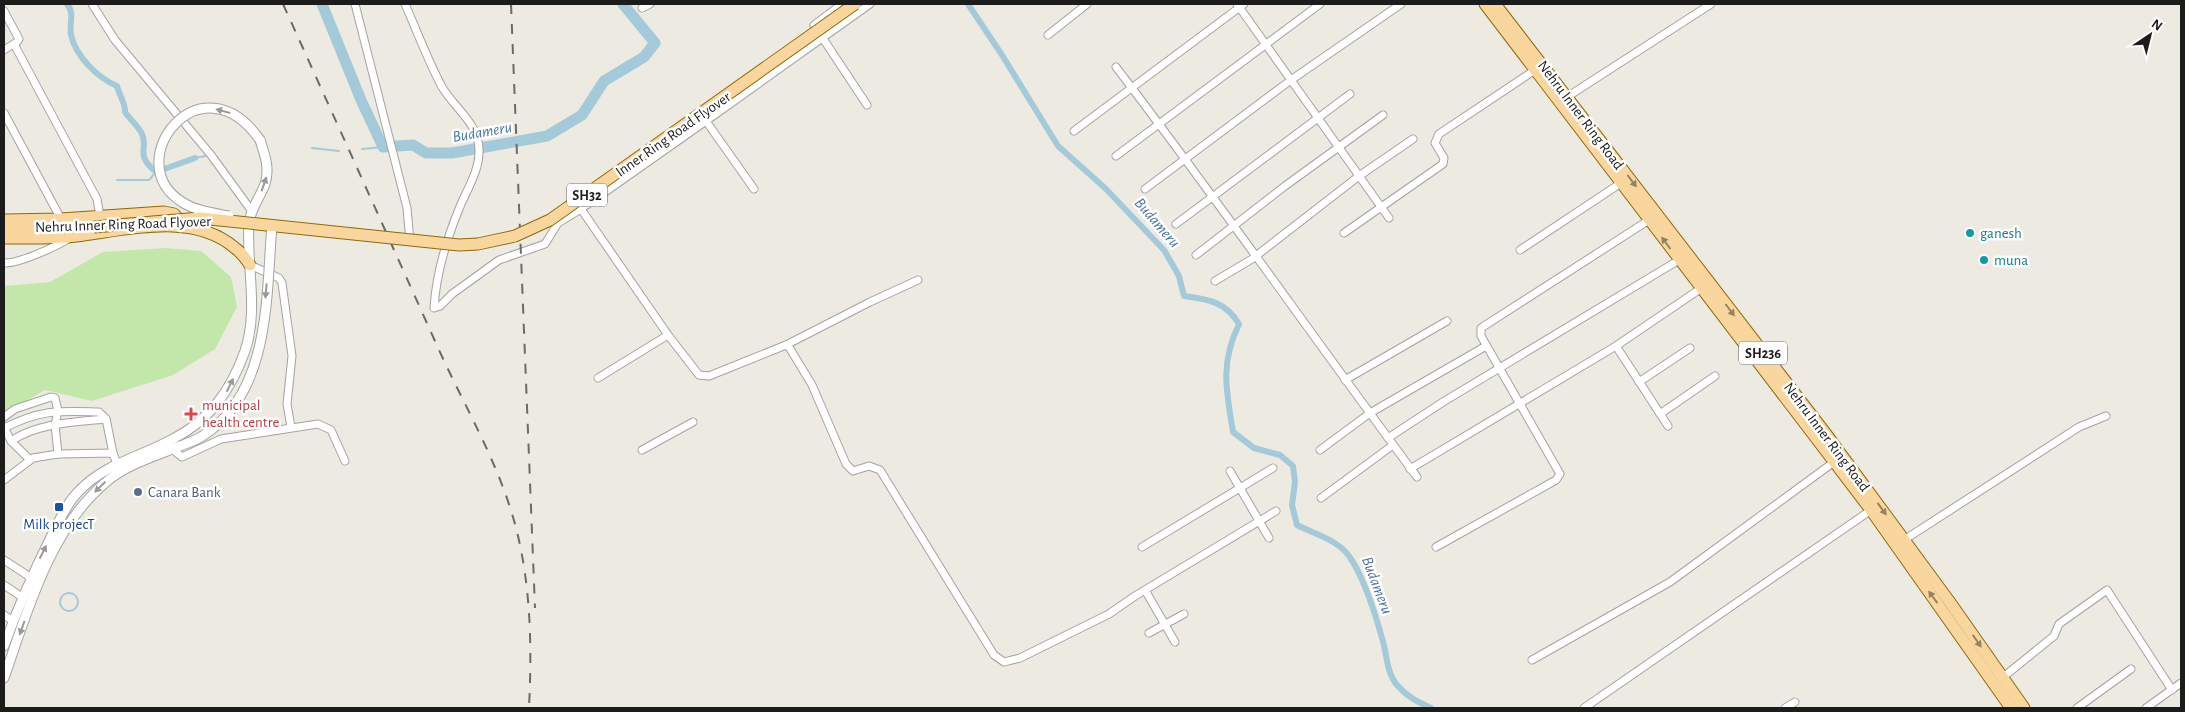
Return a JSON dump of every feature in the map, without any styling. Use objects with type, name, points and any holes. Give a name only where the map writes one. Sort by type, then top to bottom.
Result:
[{"type":"main road","name":"Inner Ring Road Flyover","points":[[270,225],[410,241],[478,244],[515,236],[550,220],[855,4]]},
{"type":"main road","name":"SH236","points":[[1485,4],[1679,260],[1705,286],[1871,510],[2011,708]]},
{"type":"main road","name":"Nehru Inner Ring Road","points":[[1495,4],[1567,97],[1705,286],[1904,540],[2024,708]]},
{"type":"main road","points":[[4,220],[62,219],[164,212],[174,214],[185,227]]},
{"type":"main road","name":"Nehru Inner Ring Road Flyover","points":[[4,228],[94,227],[200,218],[270,225]]},
{"type":"main road","points":[[4,238],[72,236],[168,226],[185,227],[222,238],[236,248],[250,265]]},
{"type":"street","points":[[92,4],[115,40],[211,155],[251,210]]},
{"type":"street","points":[[355,4],[407,208],[410,241]]},
{"type":"street","points":[[405,4],[443,88],[470,122],[478,140],[479,153],[474,176],[448,236],[439,268],[434,308],[440,306],[452,294],[499,260],[545,244],[558,223],[581,209],[870,4]]},
{"type":"street","points":[[642,8],[650,4]]},
{"type":"street","points":[[842,4],[814,25],[867,105]]},
{"type":"street","points":[[1048,35],[1087,4]]},
{"type":"street","points":[[1116,156],[1320,4]]},
{"type":"street","points":[[1145,189],[1187,160],[1291,80],[1401,4]]},
{"type":"street","points":[[1567,97],[1711,4]]},
{"type":"street","points":[[1074,131],[1240,5],[1389,218]]},
{"type":"street","points":[[4,11],[19,39],[4,50]]},
{"type":"street","points":[[14,44],[97,199],[100,216]]},
{"type":"street","points":[[1116,67],[1187,160],[1255,257],[1417,477]]},
{"type":"street","points":[[1344,233],[1443,164],[1444,158],[1435,143],[1439,134],[1535,70]]},
{"type":"street","points":[[1176,224],[1350,94]]},
{"type":"street","points":[[4,646],[6,634],[30,577],[70,501],[92,479],[117,464],[171,440],[198,424],[216,407],[228,390],[245,349],[251,326],[249,223],[251,210],[265,184],[266,176],[266,157],[260,140],[250,127],[235,115],[217,109],[200,110],[182,116],[171,126],[160,150],[160,166],[166,185],[181,202],[196,209],[270,225],[264,318],[257,359],[248,382],[221,421],[203,436],[141,462],[112,478],[72,517],[54,550],[29,609],[4,678]]},
{"type":"street","points":[[4,113],[62,219]]},
{"type":"street","points":[[1196,255],[1338,146],[1383,115]]},
{"type":"street","points":[[706,121],[754,188]]},
{"type":"street","points":[[1215,281],[1255,257],[1359,176],[1413,139]]},
{"type":"street","points":[[1520,250],[1621,183]]},
{"type":"street","points":[[581,209],[668,335],[703,376],[786,345],[918,280]]},
{"type":"street","points":[[1436,547],[1558,477],[1559,471],[1486,346],[1480,332],[1484,325],[1649,220]]},
{"type":"street","points":[[4,263],[10,264],[33,256],[72,236]]},
{"type":"street","points":[[1388,438],[1443,402],[1679,260]]},
{"type":"street","points":[[250,265],[279,278],[282,283],[292,356],[287,404],[291,427]]},
{"type":"street","points":[[1410,469],[1616,346],[1705,286]]},
{"type":"street","points":[[1346,380],[1447,321]]},
{"type":"street","points":[[598,378],[668,335]]},
{"type":"street","points":[[786,345],[812,385],[846,464],[853,471],[869,466],[880,470],[998,660],[1010,662],[1020,658],[1109,614],[1145,590],[1276,511]]},
{"type":"street","points":[[1320,450],[1370,414],[1486,346]]},
{"type":"street","points":[[1616,346],[1668,426]]},
{"type":"street","points":[[1639,382],[1690,348]]},
{"type":"street","points":[[1660,414],[1715,376]]},
{"type":"street","points":[[4,417],[15,409],[51,397],[57,401],[58,411],[55,426],[58,454]]},
{"type":"street","points":[[6,433],[34,414],[58,411],[99,412],[106,419],[117,464]]},
{"type":"street","points":[[1904,540],[2079,427],[2106,416]]},
{"type":"street","points":[[6,433],[22,434],[55,426],[106,419]]},
{"type":"street","points":[[642,450],[693,422]]},
{"type":"street","points":[[176,448],[182,457],[221,439],[318,424],[331,430],[345,461]]},
{"type":"street","points":[[6,433],[30,460]]},
{"type":"street","points":[[1321,498],[1393,445]]},
{"type":"street","points":[[4,480],[30,460],[58,454],[113,453]]},
{"type":"street","points":[[1532,660],[1670,582],[1834,462]]},
{"type":"street","points":[[1142,547],[1273,468]]},
{"type":"street","points":[[1230,471],[1269,538]]},
{"type":"street","points":[[1584,708],[1871,510]]},
{"type":"street","points":[[4,560],[30,577]]},
{"type":"street","points":[[4,585],[22,597]]},
{"type":"street","points":[[1145,590],[1175,642]]},
{"type":"street","points":[[2002,678],[2054,636],[2059,624],[2107,590],[2172,690]]},
{"type":"street","points":[[1148,633],[1184,614]]},
{"type":"street","points":[[4,616],[13,621]]},
{"type":"street","points":[[2077,708],[2131,669]]},
{"type":"street","points":[[2146,708],[2181,683]]},
{"type":"street","points":[[1785,708],[1795,702]]},
{"type":"green space","points":[[165,248],[201,251],[231,277],[237,307],[215,349],[173,375],[92,401],[45,390],[4,414],[4,286],[50,282],[103,252]]},
{"type":"waterway","points":[[67,4],[71,11],[71,35],[78,51],[95,72],[117,86],[125,112],[142,134],[144,139],[144,156],[149,166],[156,172],[195,158]]},
{"type":"waterway","name":"Budameru","points":[[322,4],[361,100],[383,147],[413,145],[426,153],[452,153],[547,136],[582,115],[604,81],[644,57],[655,43],[623,4]]},
{"type":"waterway","name":"Budameru","points":[[968,4],[1058,146],[1105,188],[1164,250],[1179,276],[1184,296],[1209,300],[1222,306],[1239,324],[1229,352],[1226,377],[1233,432],[1254,448],[1280,455],[1293,466],[1295,482],[1292,505],[1297,525],[1339,546],[1349,556],[1360,574],[1376,618],[1393,680],[1409,696],[1431,708]]},
{"type":"waterway","points":[[362,149],[383,147]]},
{"type":"waterway","points":[[312,148],[339,151]]},
{"type":"waterway","points":[[195,158],[205,156]]},
{"type":"waterway","points":[[117,180],[149,180],[156,172]]},
{"type":"waterway","points":[[69,593],[75,596],[78,602],[75,608],[69,611],[63,608],[60,602],[63,596],[69,593]]},
{"type":"railway","points":[[283,4],[439,350],[500,479],[508,501],[520,547],[527,592],[530,638],[529,708]]},
{"type":"railway","points":[[511,4],[535,608]]},
{"type":"place","name":"ganesh","points":[[1970,233]]},
{"type":"place","name":"muna","points":[[1984,260]]},
{"type":"place","name":"municipal health centre","points":[[191,414]]},
{"type":"place","name":"Canara Bank","points":[[138,492]]},
{"type":"place","name":"Milk projecT","points":[[59,507]]}]
